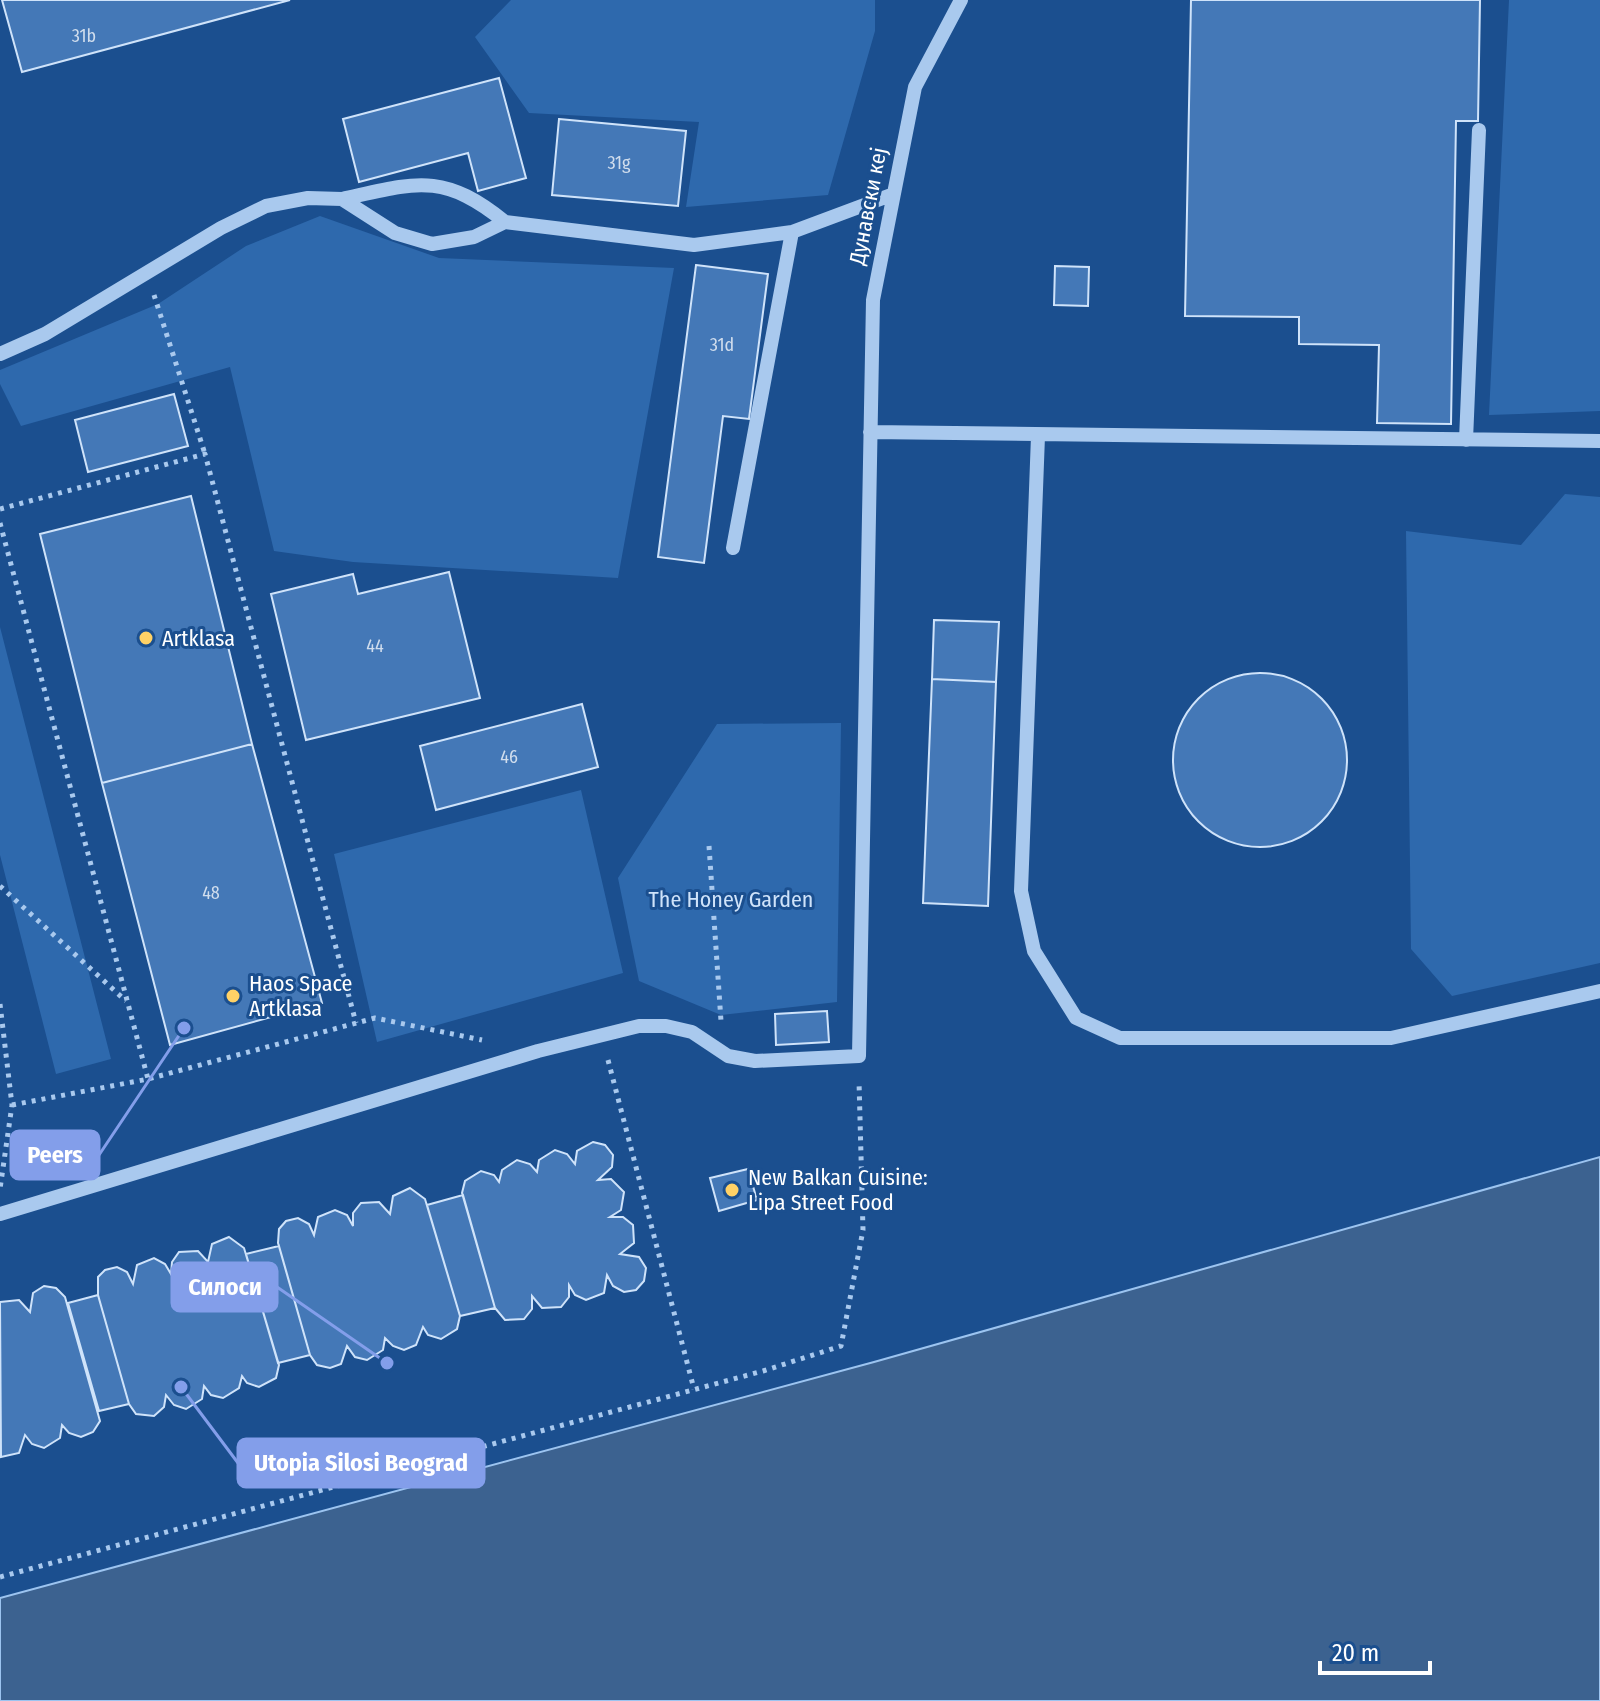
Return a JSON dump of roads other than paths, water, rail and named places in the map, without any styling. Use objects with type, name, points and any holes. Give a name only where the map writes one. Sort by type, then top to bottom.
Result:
[{"type":"street","name":"Дунавски кеј","points":[[0,1214],[538,1051],[639,1026],[666,1026],[692,1032],[725,1054],[755,1061],[859,1056],[873,300],[891,195],[915,87],[961,0]]},
{"type":"street","points":[[1466,440],[1479,130]]},
{"type":"street","points":[[0,354],[45,334],[221,228],[266,206],[308,198],[342,199],[408,185],[444,185],[478,200],[505,222],[694,245],[792,232],[891,195]]},
{"type":"street","points":[[342,199],[395,233],[432,244],[474,237],[505,222]]},
{"type":"street","points":[[733,548],[792,232]]},
{"type":"street","points":[[870,432],[1600,441]]},
{"type":"street","points":[[1038,436],[1021,891],[1034,951],[1076,1018],[1120,1038],[1391,1038],[1600,991]]},
{"type":"place","name":"Artklasa","points":[[146,638]]},
{"type":"place","name":"Haos Space Artklasa","points":[[233,996]]},
{"type":"place","name":"Peers","points":[[184,1028]]},
{"type":"place","name":"New Balkan Cuisine: Lipa Street Food","points":[[732,1190]]},
{"type":"place","name":"Силоси","points":[[387,1363]]},
{"type":"place","name":"Utopia Silosi Beograd","points":[[181,1387]]},
{"type":"park label","name":"The Honey Garden","points":[[731,899]]}]
